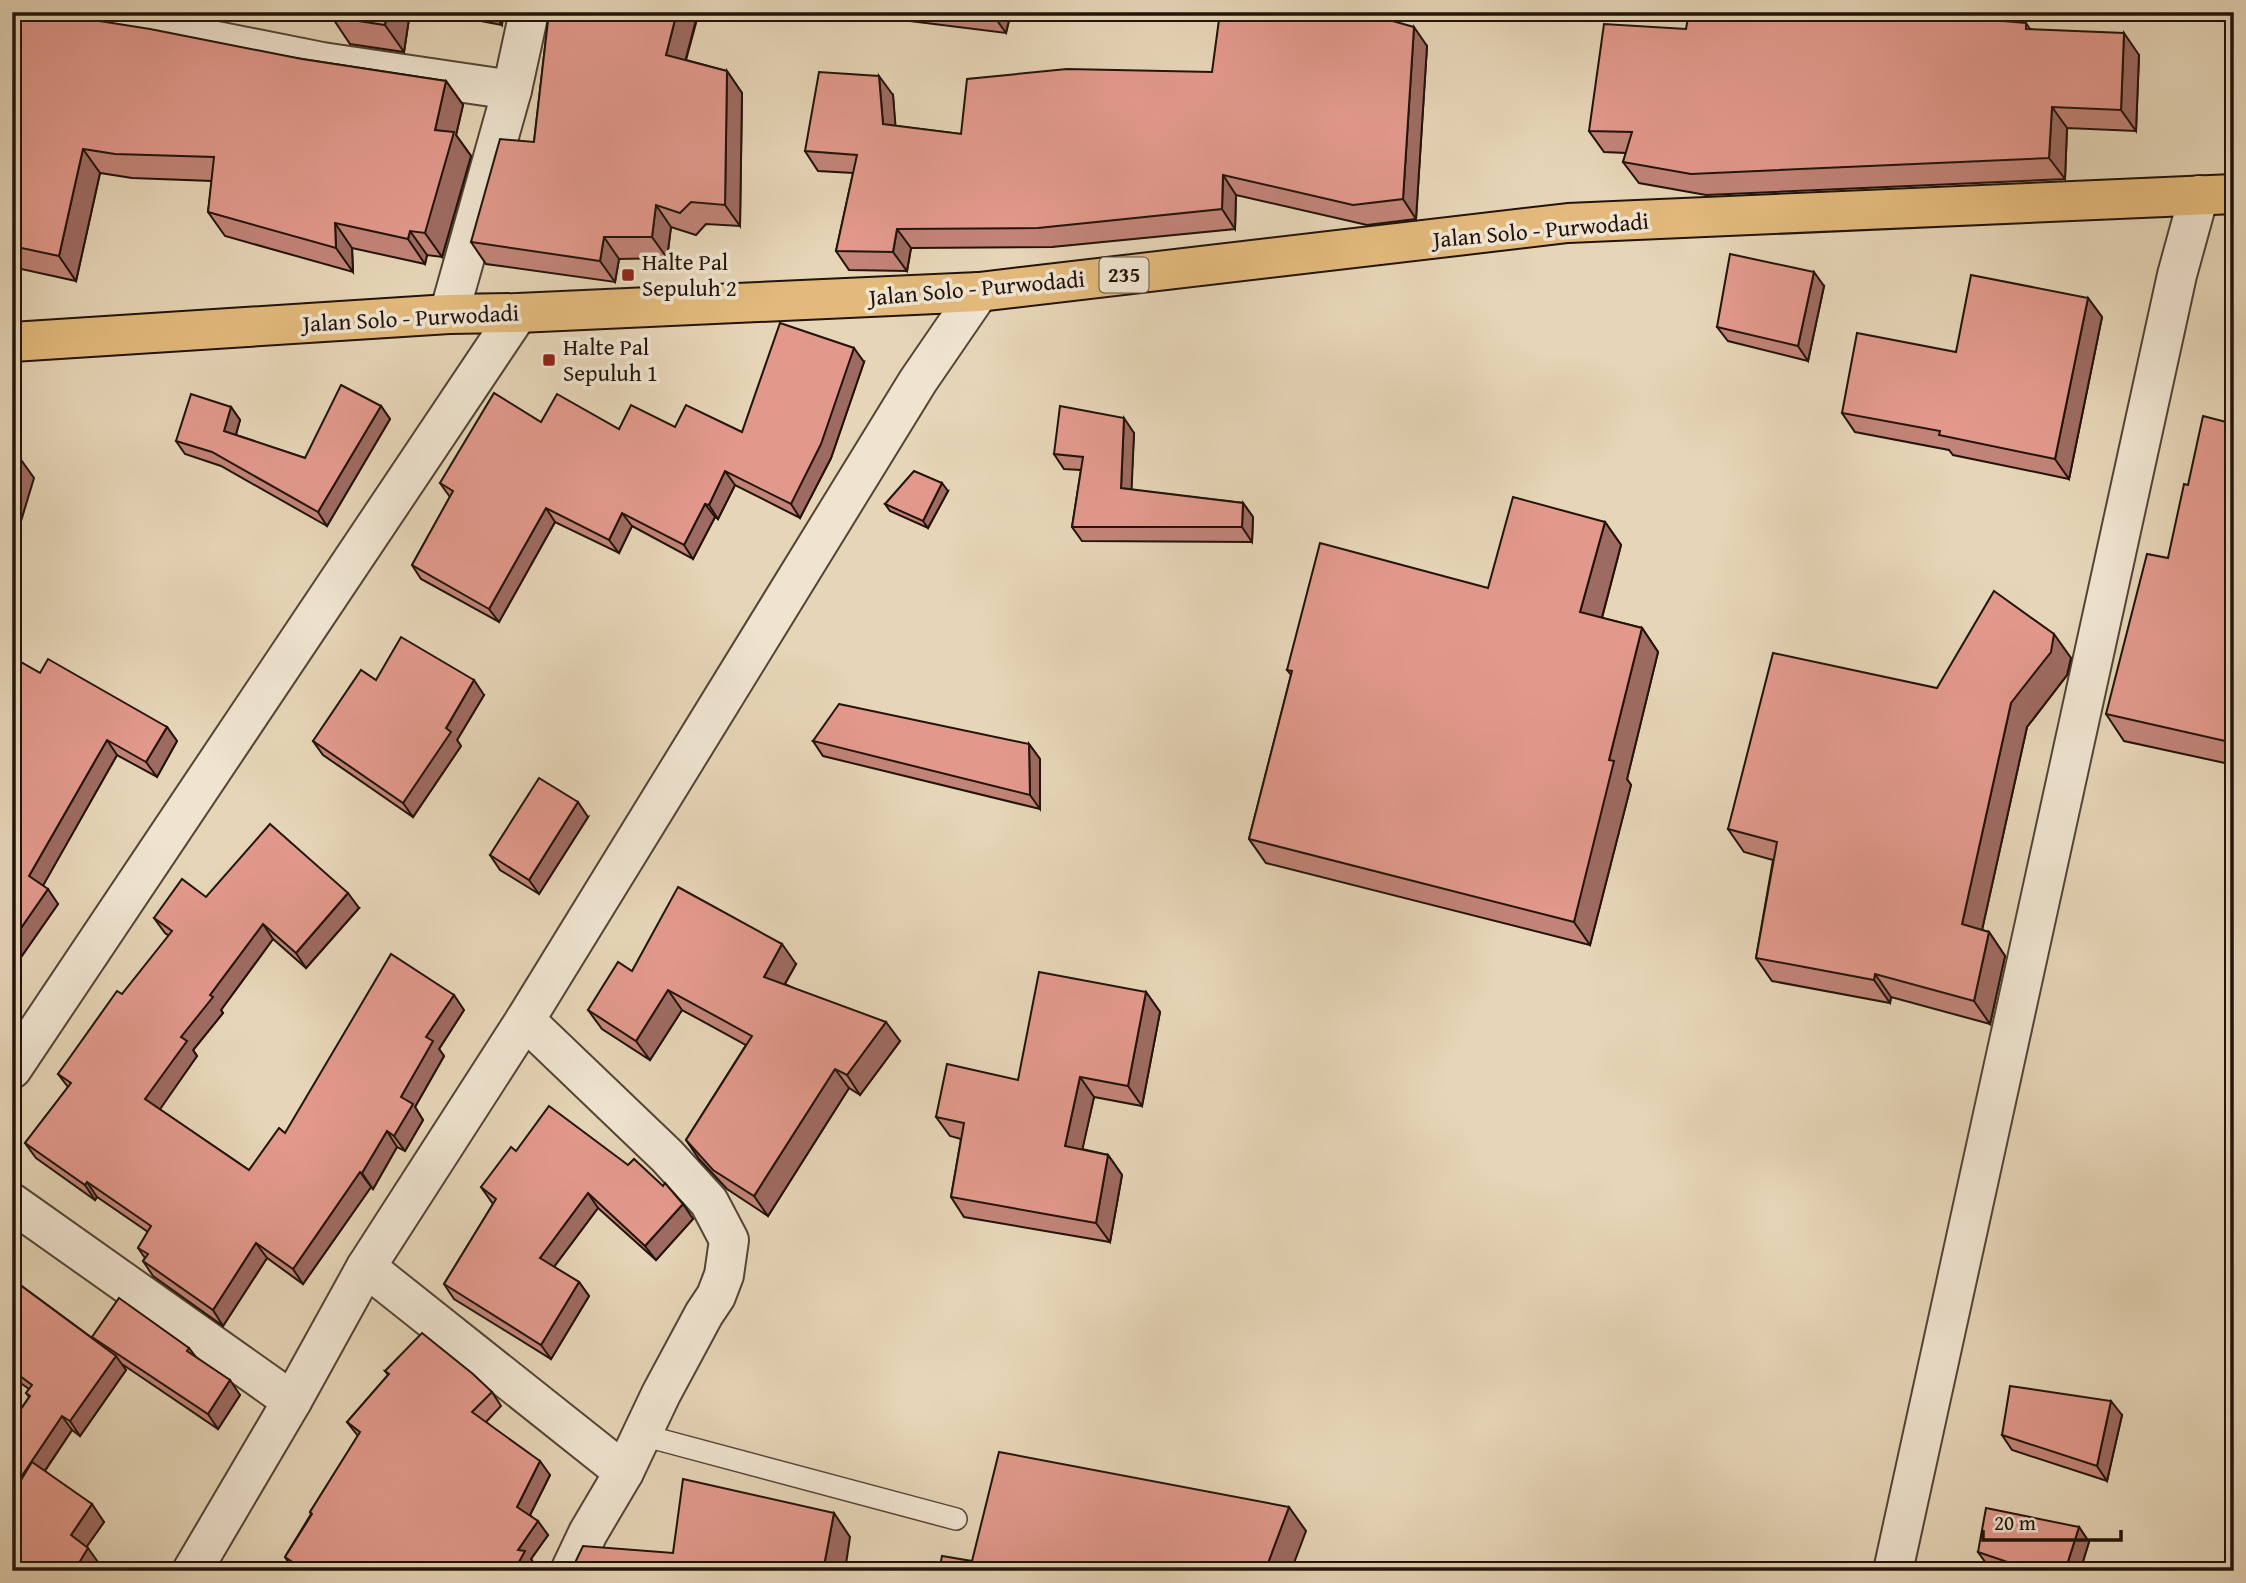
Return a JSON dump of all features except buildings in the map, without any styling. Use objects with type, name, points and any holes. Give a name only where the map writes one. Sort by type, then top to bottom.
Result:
[{"type":"main road","name":"Jalan Solo - Purwodadi","points":[[12,342],[449,314],[979,292],[1568,223],[2216,195]]},
{"type":"street","points":[[45,12],[174,22],[322,62],[512,90]]},
{"type":"street","points":[[449,314],[512,90],[529,12]]},
{"type":"street","points":[[1893,1571],[2177,275],[2216,195]]},
{"type":"street","points":[[202,1567],[366,1267],[525,1020],[918,381],[979,292]]},
{"type":"street","points":[[12,1069],[519,313]]},
{"type":"street","points":[[525,1020],[667,1156],[709,1202],[729,1240],[724,1275],[716,1296],[667,1382],[624,1472],[588,1533],[570,1571]]},
{"type":"street","points":[[12,1203],[292,1401]]},
{"type":"street","points":[[366,1267],[624,1472]]},
{"type":"lane","points":[[642,1435],[957,1520]]},
{"type":"place","name":"Halte Pal Sepuluh 2","points":[[628,275]]},
{"type":"place","name":"Halte Pal Sepuluh 1","points":[[549,360]]}]
